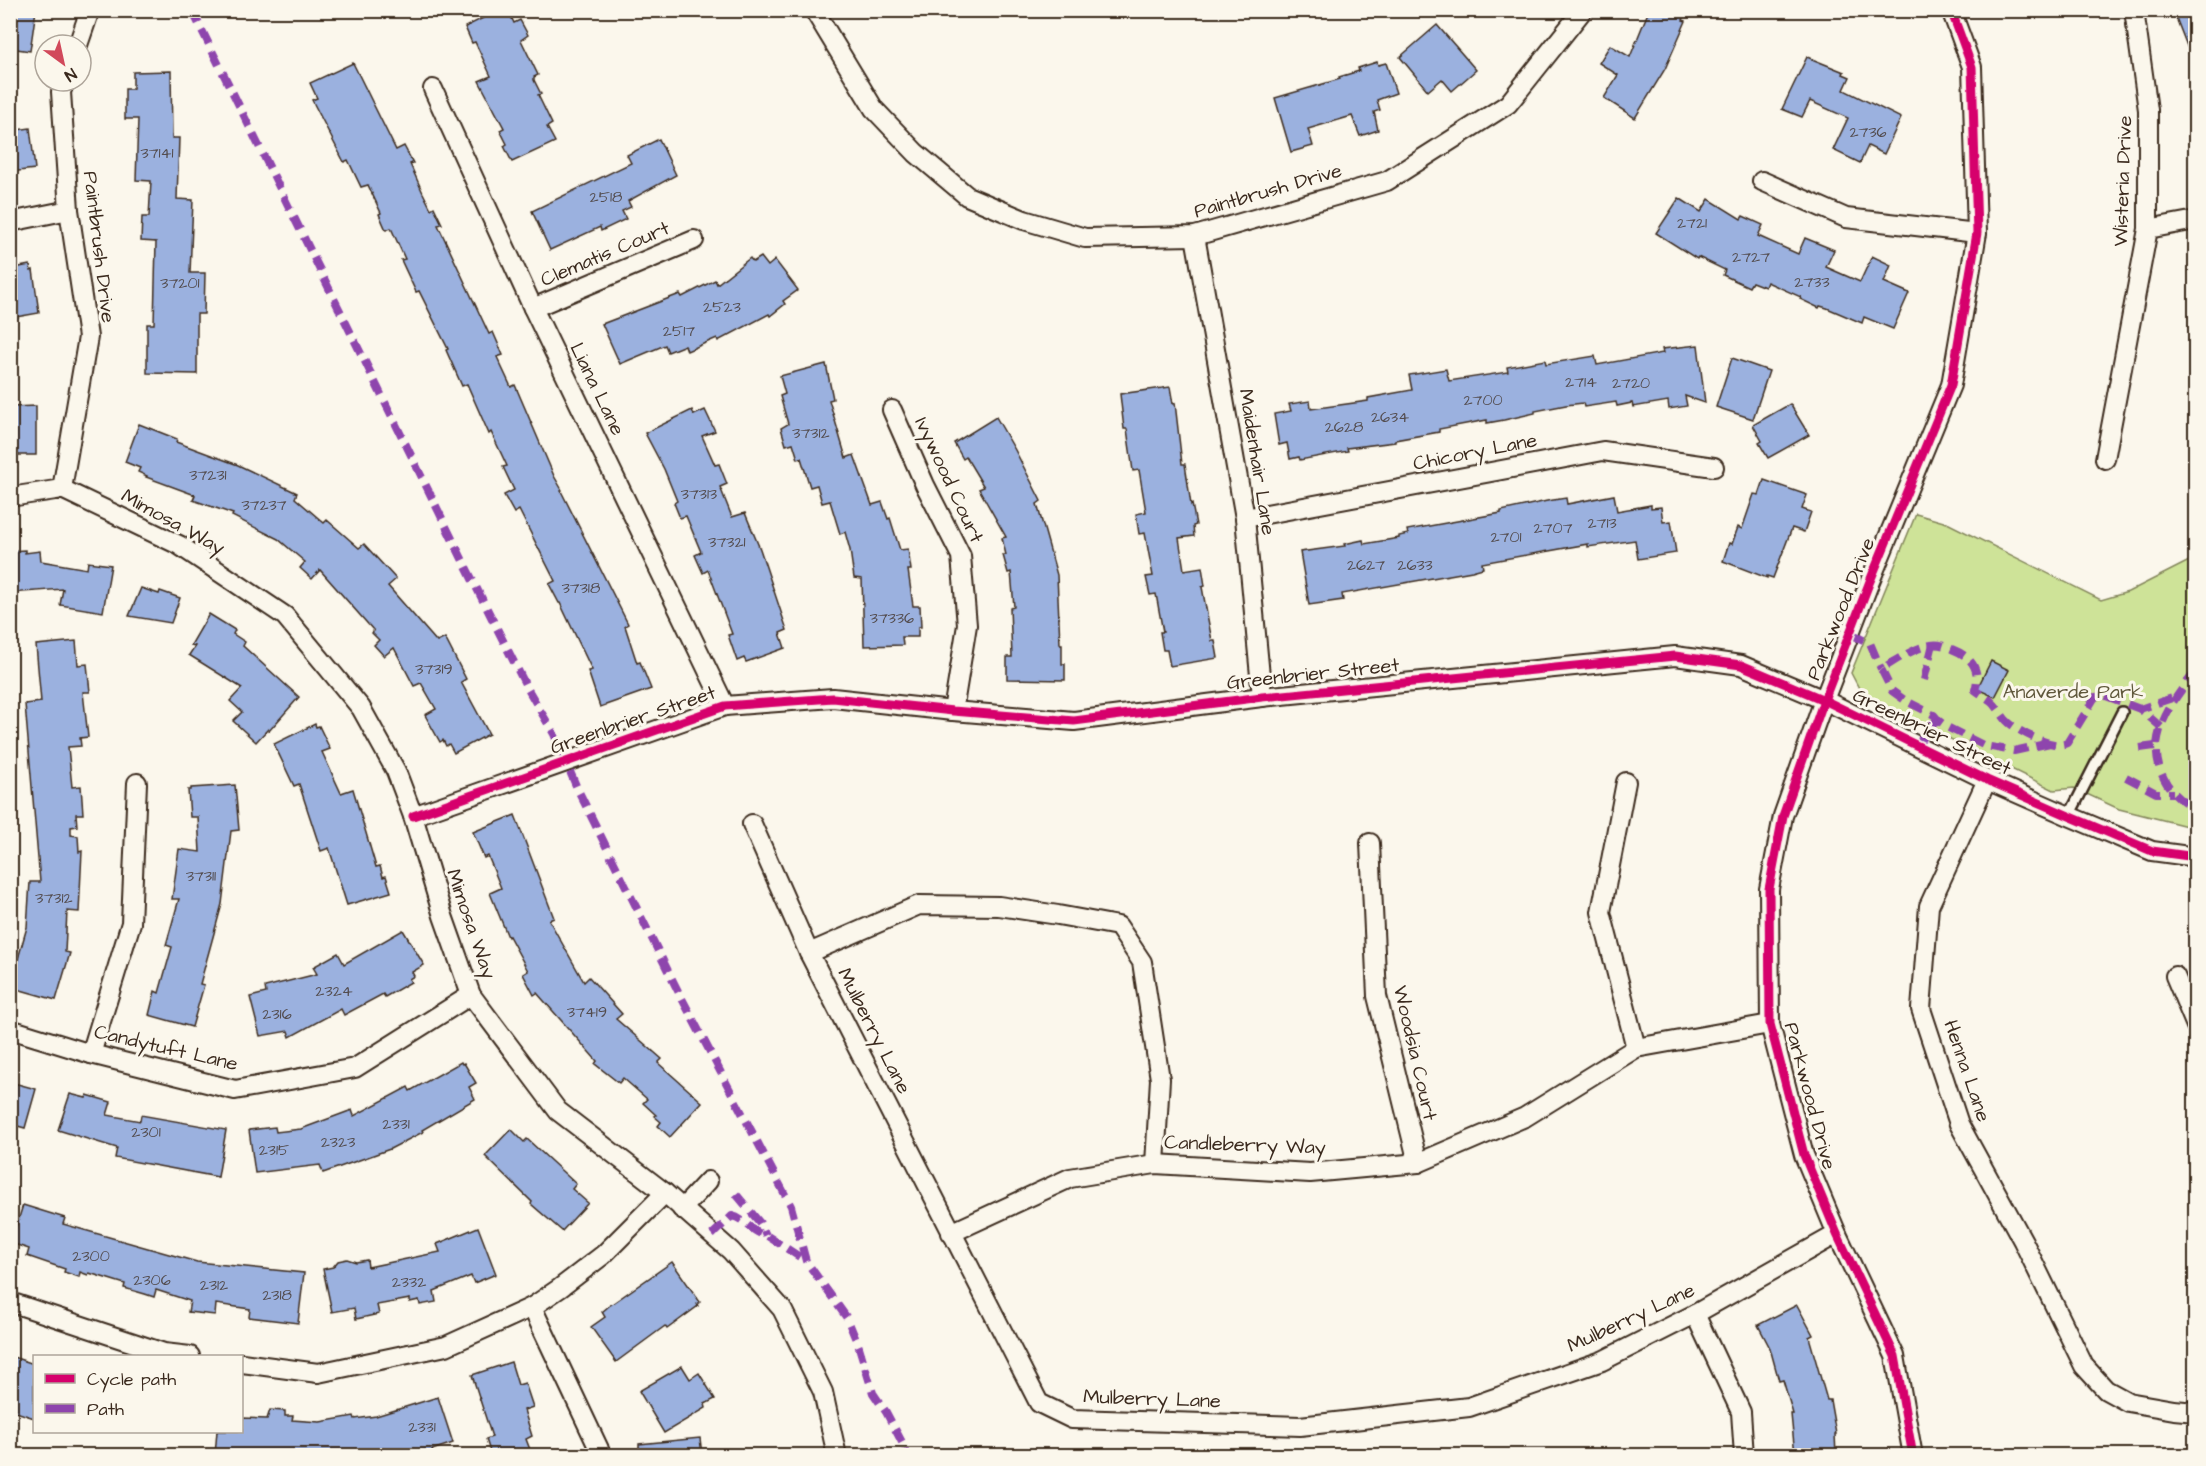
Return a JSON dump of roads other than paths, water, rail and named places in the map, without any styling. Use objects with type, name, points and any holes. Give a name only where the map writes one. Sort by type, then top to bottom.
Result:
[{"type":"street","points":[[82,33],[90,10]]},
{"type":"street","name":"Paintbrush Drive","points":[[814,10],[874,109],[916,153],[967,196],[1024,220],[1085,238],[1195,236],[1387,181],[1509,104],[1583,10]]},
{"type":"street","name":"Parkwood Drive","points":[[1913,1455],[1895,1356],[1837,1234],[1804,1155],[1770,1024],[1769,888],[1783,816],[1824,700],[1870,581],[1951,385],[1977,233],[1972,67],[1951,10]]},
{"type":"street","name":"Wisteria Drive","points":[[2105,459],[2148,229],[2148,110],[2134,10]]},
{"type":"street","name":"Liana Lane","points":[[433,89],[534,308],[725,706]]},
{"type":"street","name":"Paintbrush Drive","points":[[61,93],[69,210],[88,337],[62,489]]},
{"type":"street","points":[[1762,181],[1846,218],[1977,233]]},
{"type":"street","points":[[10,222],[69,210]]},
{"type":"street","points":[[2148,229],[2196,220]]},
{"type":"street","name":"Maidenhair Lane","points":[[1195,236],[1245,518],[1262,697]]},
{"type":"street","name":"Clematis Court","points":[[534,308],[694,240]]},
{"type":"street","name":"Ivywood Court","points":[[892,410],[925,485],[961,556],[967,625],[953,711]]},
{"type":"street","name":"Chicory Lane","points":[[1245,518],[1603,451],[1714,467]]},
{"type":"street","points":[[10,497],[62,489]]},
{"type":"street","name":"Mimosa Way","points":[[62,489],[179,545],[285,616],[361,708],[396,771],[413,816],[443,916],[471,995],[558,1112],[664,1193],[731,1251],[782,1309],[823,1392],[837,1455]]},
{"type":"street","name":"Greenbrier Street","points":[[413,816],[725,706],[833,698],[1074,721],[1262,697],[1675,656],[1741,665],[1824,700],[1987,780],[2069,816],[2152,850],[2196,857]]},
{"type":"street","name":"Henna Lane","points":[[1987,780],[1929,906],[1922,1009],[1959,1124],[2023,1241],[2084,1366],[2106,1390],[2128,1402],[2196,1412]]},
{"type":"street","points":[[1626,782],[1601,912],[1636,1048]]},
{"type":"street","points":[[91,1054],[131,923],[137,783]]},
{"type":"street","name":"Mulberry Lane","points":[[752,824],[810,953],[1039,1403],[1072,1419],[1300,1426],[1469,1407],[1602,1361],[1695,1314],[1837,1234]]},
{"type":"street","name":"Woodsia Court","points":[[1370,843],[1377,996],[1418,1164]]},
{"type":"street","points":[[810,953],[918,905],[999,906],[1118,927],[1142,963],[1160,1079],[1155,1164]]},
{"type":"street","points":[[2175,976],[2196,1026]]},
{"type":"street","name":"Candytuft Lane","points":[[10,1029],[91,1054],[235,1090],[355,1068],[471,995]]},
{"type":"street","name":"Candleberry Way","points":[[951,1233],[1070,1178],[1155,1164],[1310,1173],[1418,1164],[1524,1117],[1636,1048],[1770,1024]]},
{"type":"street","points":[[682,1209],[708,1181]]},
{"type":"street","points":[[243,1363],[318,1373],[446,1346],[532,1307],[561,1288],[603,1255],[664,1193]]},
{"type":"street","points":[[10,1302],[164,1353],[181,1355]]},
{"type":"street","points":[[532,1307],[599,1449]]},
{"type":"street","points":[[1695,1314],[1742,1412],[1744,1455]]},
{"type":"lane","points":[[2069,816],[2122,712]]},
{"type":"park label","name":"Anaverde Park","points":[[2073,692]]}]
